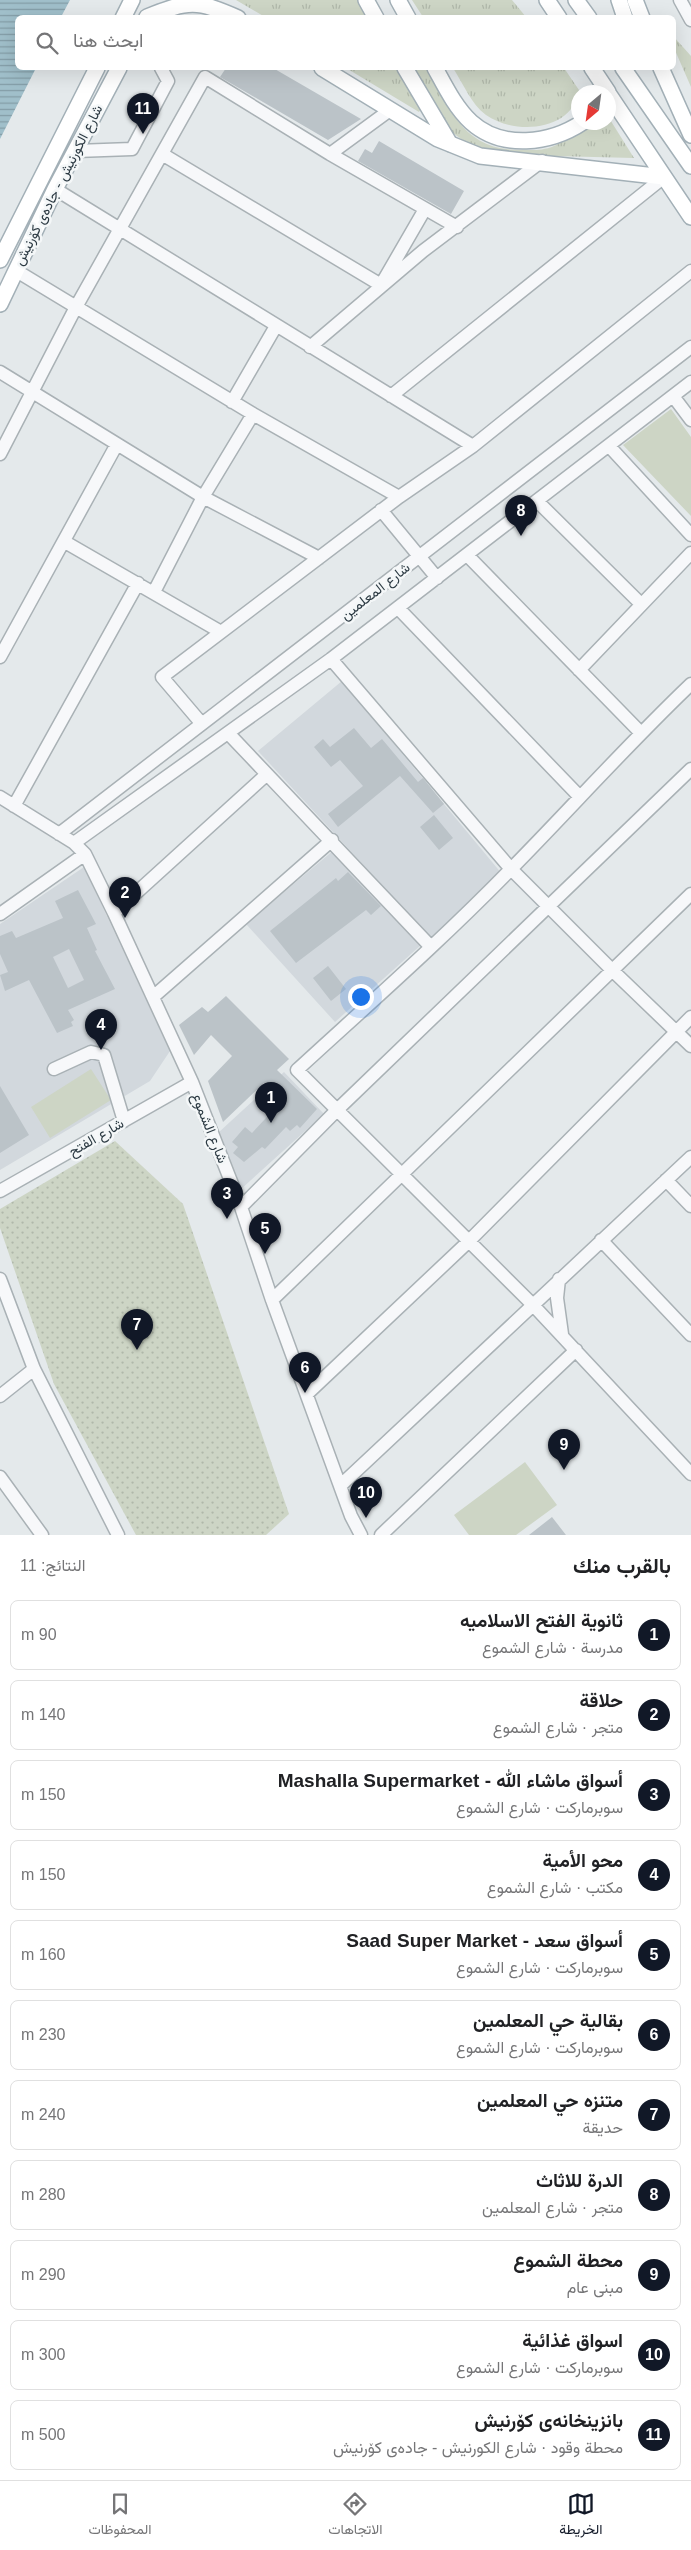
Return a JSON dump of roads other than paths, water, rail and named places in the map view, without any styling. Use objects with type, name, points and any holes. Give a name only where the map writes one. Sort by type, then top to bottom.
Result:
[{"type":"main road","points":[[124,15],[132,0]]},
{"type":"main road","points":[[148,15],[158,0]]},
{"type":"main road","points":[[149,15],[164,0]]},
{"type":"main road","points":[[152,15],[178,4],[195,0],[209,3],[232,15]]},
{"type":"main road","points":[[366,0],[374,15]]},
{"type":"main road","points":[[398,0],[406,15]]},
{"type":"main road","points":[[547,0],[557,15]]},
{"type":"main road","points":[[576,0],[587,15]]},
{"type":"main road","points":[[619,0],[624,15]]},
{"type":"main road","points":[[635,0],[641,15]]},
{"type":"main road","name":"شارع الكورنيش - جادەی کۆرنیش","points":[[0,260],[96,70]]},
{"type":"main road","name":"شارع الكورنيش - جادەی کۆرنیش","points":[[0,304],[54,189],[118,70]]},
{"type":"main road","points":[[325,70],[450,144],[494,159],[542,161],[664,177]]},
{"type":"main road","points":[[406,70],[450,144]]},
{"type":"main road","points":[[436,70],[465,116],[494,136],[516,141],[540,140],[571,129]]},
{"type":"main road","points":[[593,70],[594,85]]},
{"type":"main road","points":[[594,70],[603,85]]},
{"type":"main road","points":[[624,70],[691,166]]},
{"type":"main road","points":[[662,70],[690,132]]},
{"type":"main road","points":[[616,105],[691,217]]},
{"type":"street","points":[[680,0],[691,20]]},
{"type":"street","points":[[76,151],[132,149],[168,81],[162,70]]},
{"type":"street","points":[[0,454],[76,307],[205,77],[330,154],[457,227]]},
{"type":"street","points":[[330,154],[390,110]]},
{"type":"street","points":[[162,154],[381,285]]},
{"type":"street","points":[[310,346],[381,285],[542,161]]},
{"type":"street","points":[[391,396],[664,177]]},
{"type":"street","points":[[54,189],[473,446]]},
{"type":"street","points":[[381,285],[425,209]]},
{"type":"street","points":[[15,270],[232,402],[399,497]]},
{"type":"street","points":[[202,724],[162,677],[381,510],[473,446],[691,271]]},
{"type":"street","points":[[232,402],[276,326]]},
{"type":"street","name":"شارع المعلمين","points":[[58,834],[691,346]]},
{"type":"street","points":[[0,372],[203,497],[319,558]]},
{"type":"street","name":"شارع المعلمين","points":[[74,843],[228,734],[398,608],[691,382]]},
{"type":"street","points":[[673,396],[691,420]]},
{"type":"street","points":[[154,592],[203,497],[253,414]]},
{"type":"street","points":[[0,657],[65,542],[117,444]]},
{"type":"street","points":[[610,446],[691,534]]},
{"type":"street","points":[[537,501],[641,604]]},
{"type":"street","points":[[381,510],[437,578]]},
{"type":"street","points":[[65,542],[221,632]]},
{"type":"street","points":[[579,670],[691,553]]},
{"type":"street","points":[[467,555],[640,732]]},
{"type":"street","points":[[14,806],[138,583]]},
{"type":"street","points":[[398,608],[579,796]]},
{"type":"street","points":[[331,658],[511,869],[691,1046]]},
{"type":"street","points":[[691,684],[640,732],[511,869],[431,947],[297,1070],[532,1304],[691,1474]]},
{"type":"street","points":[[228,734],[266,775],[332,840],[431,947]]},
{"type":"street","points":[[241,1207],[336,1110],[549,908],[691,769]]},
{"type":"street","points":[[114,913],[266,775]]},
{"type":"street","name":"شارع الشموع","points":[[0,797],[74,843],[85,854],[114,913],[192,1082],[241,1207],[272,1300],[351,1516],[361,1535]]},
{"type":"street","points":[[152,997],[332,840]]},
{"type":"street","points":[[0,914],[85,854]]},
{"type":"street","points":[[272,1300],[404,1175],[691,894]]},
{"type":"street","points":[[307,1394],[468,1242],[691,1017]]},
{"type":"street","points":[[54,1069],[91,1052],[104,1055],[124,1121]]},
{"type":"street","name":"شارع الفتح","points":[[0,1192],[192,1082]]},
{"type":"street","points":[[341,1485],[691,1157]]},
{"type":"street","points":[[666,1180],[691,1206]]},
{"type":"street","points":[[601,1240],[691,1335]]},
{"type":"street","points":[[559,1280],[557,1298],[562,1336]]},
{"type":"street","points":[[1,1285],[34,1369],[118,1535]]},
{"type":"street","points":[[381,1535],[576,1350]]},
{"type":"street","points":[[0,1396],[34,1369]]},
{"type":"street","points":[[0,1477],[42,1535]]},
{"type":"water","points":[[0,0],[70,0],[62,15],[15,15],[15,70],[35,70],[0,139]]},
{"type":"place","name":"بانزینخانەی کۆرنیش","points":[[143,134]]},
{"type":"place","name":"الدرة للاثاث","points":[[521,536]]},
{"type":"place","name":"حلاقة","points":[[125,918]]},
{"type":"place","name":"محو الأمية","points":[[101,1050]]},
{"type":"place","name":"ثانوية الفتح الاسلاميه","points":[[271,1123]]},
{"type":"place","name":"أسواق ماشاء الله - Mashalla Supermarket","points":[[227,1219]]},
{"type":"place","name":"أسواق سعد - Saad Super Market","points":[[265,1254]]},
{"type":"place","name":"متنزه حي المعلمين","points":[[137,1350]]},
{"type":"place","name":"بقالية حي المعلمين","points":[[305,1393]]},
{"type":"place","name":"محطة الشموع","points":[[564,1470]]},
{"type":"place","name":"اسواق غذائية","points":[[366,1518]]}]
